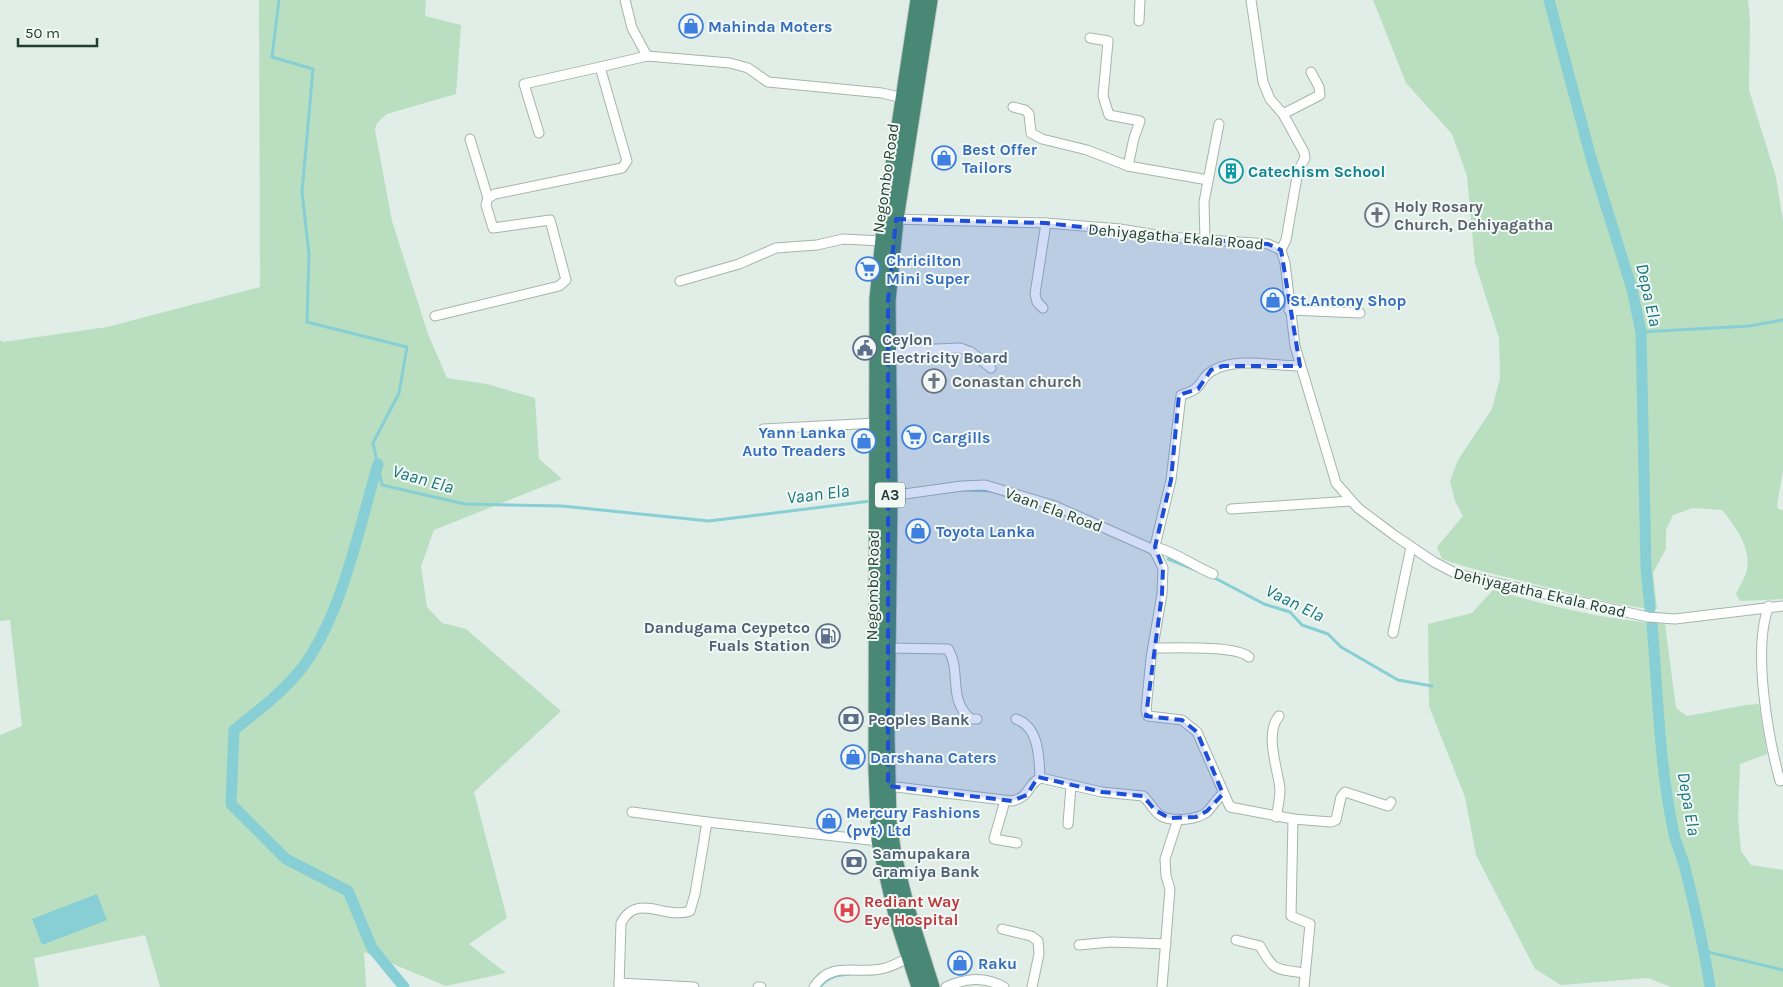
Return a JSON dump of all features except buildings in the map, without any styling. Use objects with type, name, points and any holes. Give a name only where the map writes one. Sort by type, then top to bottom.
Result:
[{"type":"highway","name":"Negombo Road","points":[[918,0],[903,98],[890,218],[888,301],[890,496],[888,786],[889,822],[899,879],[932,987]]},
{"type":"highway","name":"Negombo Road","points":[[919,987],[898,919],[879,841],[876,770],[877,299],[882,241],[890,218],[930,0]]},
{"type":"street","points":[[625,0],[632,28],[647,56]]},
{"type":"street","points":[[1139,21],[1140,0]]},
{"type":"street","points":[[1251,0],[1263,82],[1270,99],[1283,114],[1306,158],[1298,171],[1286,240],[1281,250]]},
{"type":"street","points":[[1090,38],[1108,41],[1103,96],[1109,115],[1140,121],[1128,166]]},
{"type":"street","points":[[539,133],[524,84],[647,56],[730,64],[748,68],[768,82],[882,93],[903,98]]},
{"type":"street","points":[[488,198],[512,190],[622,168],[627,161],[600,67]]},
{"type":"street","points":[[1283,114],[1320,95],[1322,92],[1311,72]]},
{"type":"street","points":[[1013,107],[1025,110],[1029,114],[1031,133],[1042,139],[1087,150],[1128,166],[1208,180]]},
{"type":"street","points":[[1206,240],[1204,202],[1219,124]]},
{"type":"street","points":[[435,316],[558,286],[566,280],[550,220],[493,228],[486,205],[488,198],[470,139]]},
{"type":"street","name":"Dehiyagatha Ekala Road","points":[[890,218],[1046,222],[1206,240],[1268,244],[1281,250],[1285,263],[1289,310],[1300,366],[1336,483],[1351,501],[1411,547],[1440,566],[1457,574],[1648,617],[1675,619],[1769,606],[1783,606]]},
{"type":"street","points":[[1043,308],[1037,302],[1035,294],[1046,222]]},
{"type":"street","points":[[680,281],[739,264],[776,248],[817,245],[843,239],[882,241]]},
{"type":"street","points":[[1289,310],[1360,313]]},
{"type":"street","points":[[888,351],[960,348],[970,352],[991,368]]},
{"type":"street","points":[[1300,366],[1236,364],[1223,366],[1211,370],[1198,389],[1181,395],[1171,480],[1154,548],[1162,568],[1162,594],[1153,648],[1146,710],[1148,716],[1182,720],[1193,728],[1208,755],[1230,807],[1276,817],[1331,822],[1336,820],[1341,797],[1345,792],[1388,806],[1391,802]]},
{"type":"street","points":[[763,429],[876,423]]},
{"type":"street","name":"Vaan Ela Road","points":[[890,496],[962,486],[985,485],[1055,506],[1154,548],[1170,551],[1191,566],[1213,574]]},
{"type":"street","points":[[1230,509],[1351,501]]},
{"type":"street","points":[[1393,633],[1411,547]]},
{"type":"street","points":[[1769,606],[1765,618],[1763,674],[1773,755],[1780,781]]},
{"type":"street","points":[[889,648],[948,648],[954,657],[955,689],[961,709],[971,718],[978,719]]},
{"type":"street","points":[[1153,648],[1239,651],[1249,657]]},
{"type":"street","points":[[1276,817],[1280,791],[1273,739],[1275,721],[1280,716]]},
{"type":"street","points":[[1016,719],[1026,722],[1032,730],[1040,778]]},
{"type":"street","points":[[888,786],[1005,801],[1021,799],[1027,795],[1036,780],[1040,778],[1102,792],[1143,796],[1160,816],[1178,819],[1196,817],[1207,812],[1215,800],[1223,794]]},
{"type":"street","points":[[1068,824],[1071,786]]},
{"type":"street","points":[[1005,801],[994,839],[1017,843]]},
{"type":"street","points":[[632,812],[879,841]]},
{"type":"street","points":[[1162,987],[1170,889],[1166,876],[1165,858],[1178,819]]},
{"type":"street","points":[[1293,819],[1291,916],[1310,924],[1304,987]]},
{"type":"street","points":[[694,987],[619,985],[621,923],[631,909],[690,911],[695,894],[706,822]]},
{"type":"street","points":[[1002,929],[1031,936],[1038,941],[1039,954],[1032,987]]},
{"type":"street","points":[[1236,940],[1260,946],[1269,964],[1276,968],[1305,973]]},
{"type":"street","points":[[1079,945],[1111,942],[1166,944]]},
{"type":"street","points":[[814,987],[824,974],[841,970],[867,971],[885,968],[910,957]]},
{"type":"street","points":[[946,987],[977,979],[985,979],[1004,987]]},
{"type":"highlighted area","points":[[896,219],[1046,223],[1168,237],[1268,244],[1281,250],[1300,366],[1223,366],[1211,370],[1198,389],[1179,395],[1171,480],[1155,547],[1163,568],[1162,594],[1146,716],[1182,720],[1197,732],[1223,794],[1207,811],[1196,817],[1169,818],[1155,810],[1143,796],[1102,792],[1038,777],[1027,795],[1012,801],[888,786],[888,301]]},
{"type":"green space","points":[[259,0],[426,0],[425,16],[461,25],[456,94],[387,114],[377,123],[375,130],[392,221],[428,334],[447,378],[487,384],[535,398],[539,459],[562,479],[434,530],[421,566],[427,607],[442,623],[466,629],[561,711],[474,792],[507,918],[469,944],[506,973],[446,986],[364,952],[366,987],[160,987],[145,935],[34,958],[39,987],[0,987],[0,735],[22,726],[10,620],[0,621],[0,340],[3,342],[107,327],[260,287]]},
{"type":"green space","points":[[1373,0],[1748,0],[1750,20],[1749,90],[1776,177],[1783,221],[1783,470],[1777,505],[1778,509],[1783,510],[1783,599],[1740,601],[1736,594],[1746,572],[1747,553],[1737,530],[1722,510],[1693,508],[1673,515],[1666,530],[1666,549],[1653,573],[1657,609],[1592,598],[1484,572],[1442,559],[1437,547],[1463,516],[1455,501],[1450,481],[1458,460],[1492,409],[1500,378],[1499,338],[1475,263],[1467,176],[1452,134],[1406,83]]},
{"type":"green space","points":[[1493,590],[1578,612],[1665,624],[1676,708],[1687,716],[1759,704],[1767,754],[1740,764],[1738,818],[1741,851],[1751,865],[1783,870],[1783,987],[1671,987],[1648,978],[1561,985],[1535,969],[1476,855],[1465,797],[1429,706],[1428,624],[1472,613]]},
{"type":"water","points":[[97,894],[107,920],[42,945],[32,919]]},
{"type":"waterway","name":"Vaan Ela","points":[[279,0],[272,57],[313,69],[302,192],[309,254],[307,322],[407,347],[399,393],[373,443],[382,485],[465,504],[562,506],[709,521],[871,501]]},
{"type":"waterway","name":"Depa Ela","points":[[1549,0],[1591,158],[1632,289],[1641,332],[1646,568],[1650,609]]},
{"type":"waterway","points":[[1641,332],[1749,326],[1783,320]]},
{"type":"waterway","points":[[378,464],[339,597],[316,647],[302,668],[287,685],[234,730],[231,804],[286,859],[348,891],[372,948],[404,987]]},
{"type":"waterway","name":"Vaan Ela","points":[[964,490],[992,491]]},
{"type":"waterway","name":"Vaan Ela","points":[[1168,559],[1196,570]]},
{"type":"waterway","name":"Vaan Ela","points":[[1211,576],[1264,604],[1290,612],[1302,625],[1328,634],[1341,647],[1398,680],[1432,686]]},
{"type":"waterway","name":"Depa Ela","points":[[1652,625],[1668,804],[1674,834],[1684,863],[1696,913],[1710,987]]},
{"type":"waterway","points":[[1704,951],[1783,970]]},
{"type":"waterway","points":[[820,987],[826,980],[851,974]]},
{"type":"place","name":"Mahinda Moters","points":[[691,26]]},
{"type":"place","name":"Best Offer Tailors","points":[[944,158]]},
{"type":"place","name":"Catechism School","points":[[1231,171]]},
{"type":"place","name":"Holy Rosary Church, Dehiyagatha","points":[[1377,215]]},
{"type":"place","name":"Chricilton Mini Super","points":[[868,269]]},
{"type":"place","name":"St.Antony Shop","points":[[1273,300]]},
{"type":"place","name":"Ceylon Electricity Board","points":[[865,348]]},
{"type":"place","name":"Conastan church","points":[[934,381]]},
{"type":"place","name":"Cargills","points":[[914,437]]},
{"type":"place","name":"Yann Lanka Auto Treaders","points":[[864,441]]},
{"type":"place","name":"Toyota Lanka","points":[[918,531]]},
{"type":"place","name":"Dandugama Ceypetco Fuals Station","points":[[828,636]]},
{"type":"place","name":"Peoples Bank","points":[[851,719]]},
{"type":"place","name":"Darshana Caters","points":[[853,757]]},
{"type":"place","name":"Mercury Fashions (pvt) Ltd","points":[[829,821]]},
{"type":"place","name":"Samupakara Gramiya Bank","points":[[854,862]]},
{"type":"place","name":"Rediant Way Eye Hospital","points":[[847,910]]},
{"type":"place","name":"Raku","points":[[960,963]]}]
